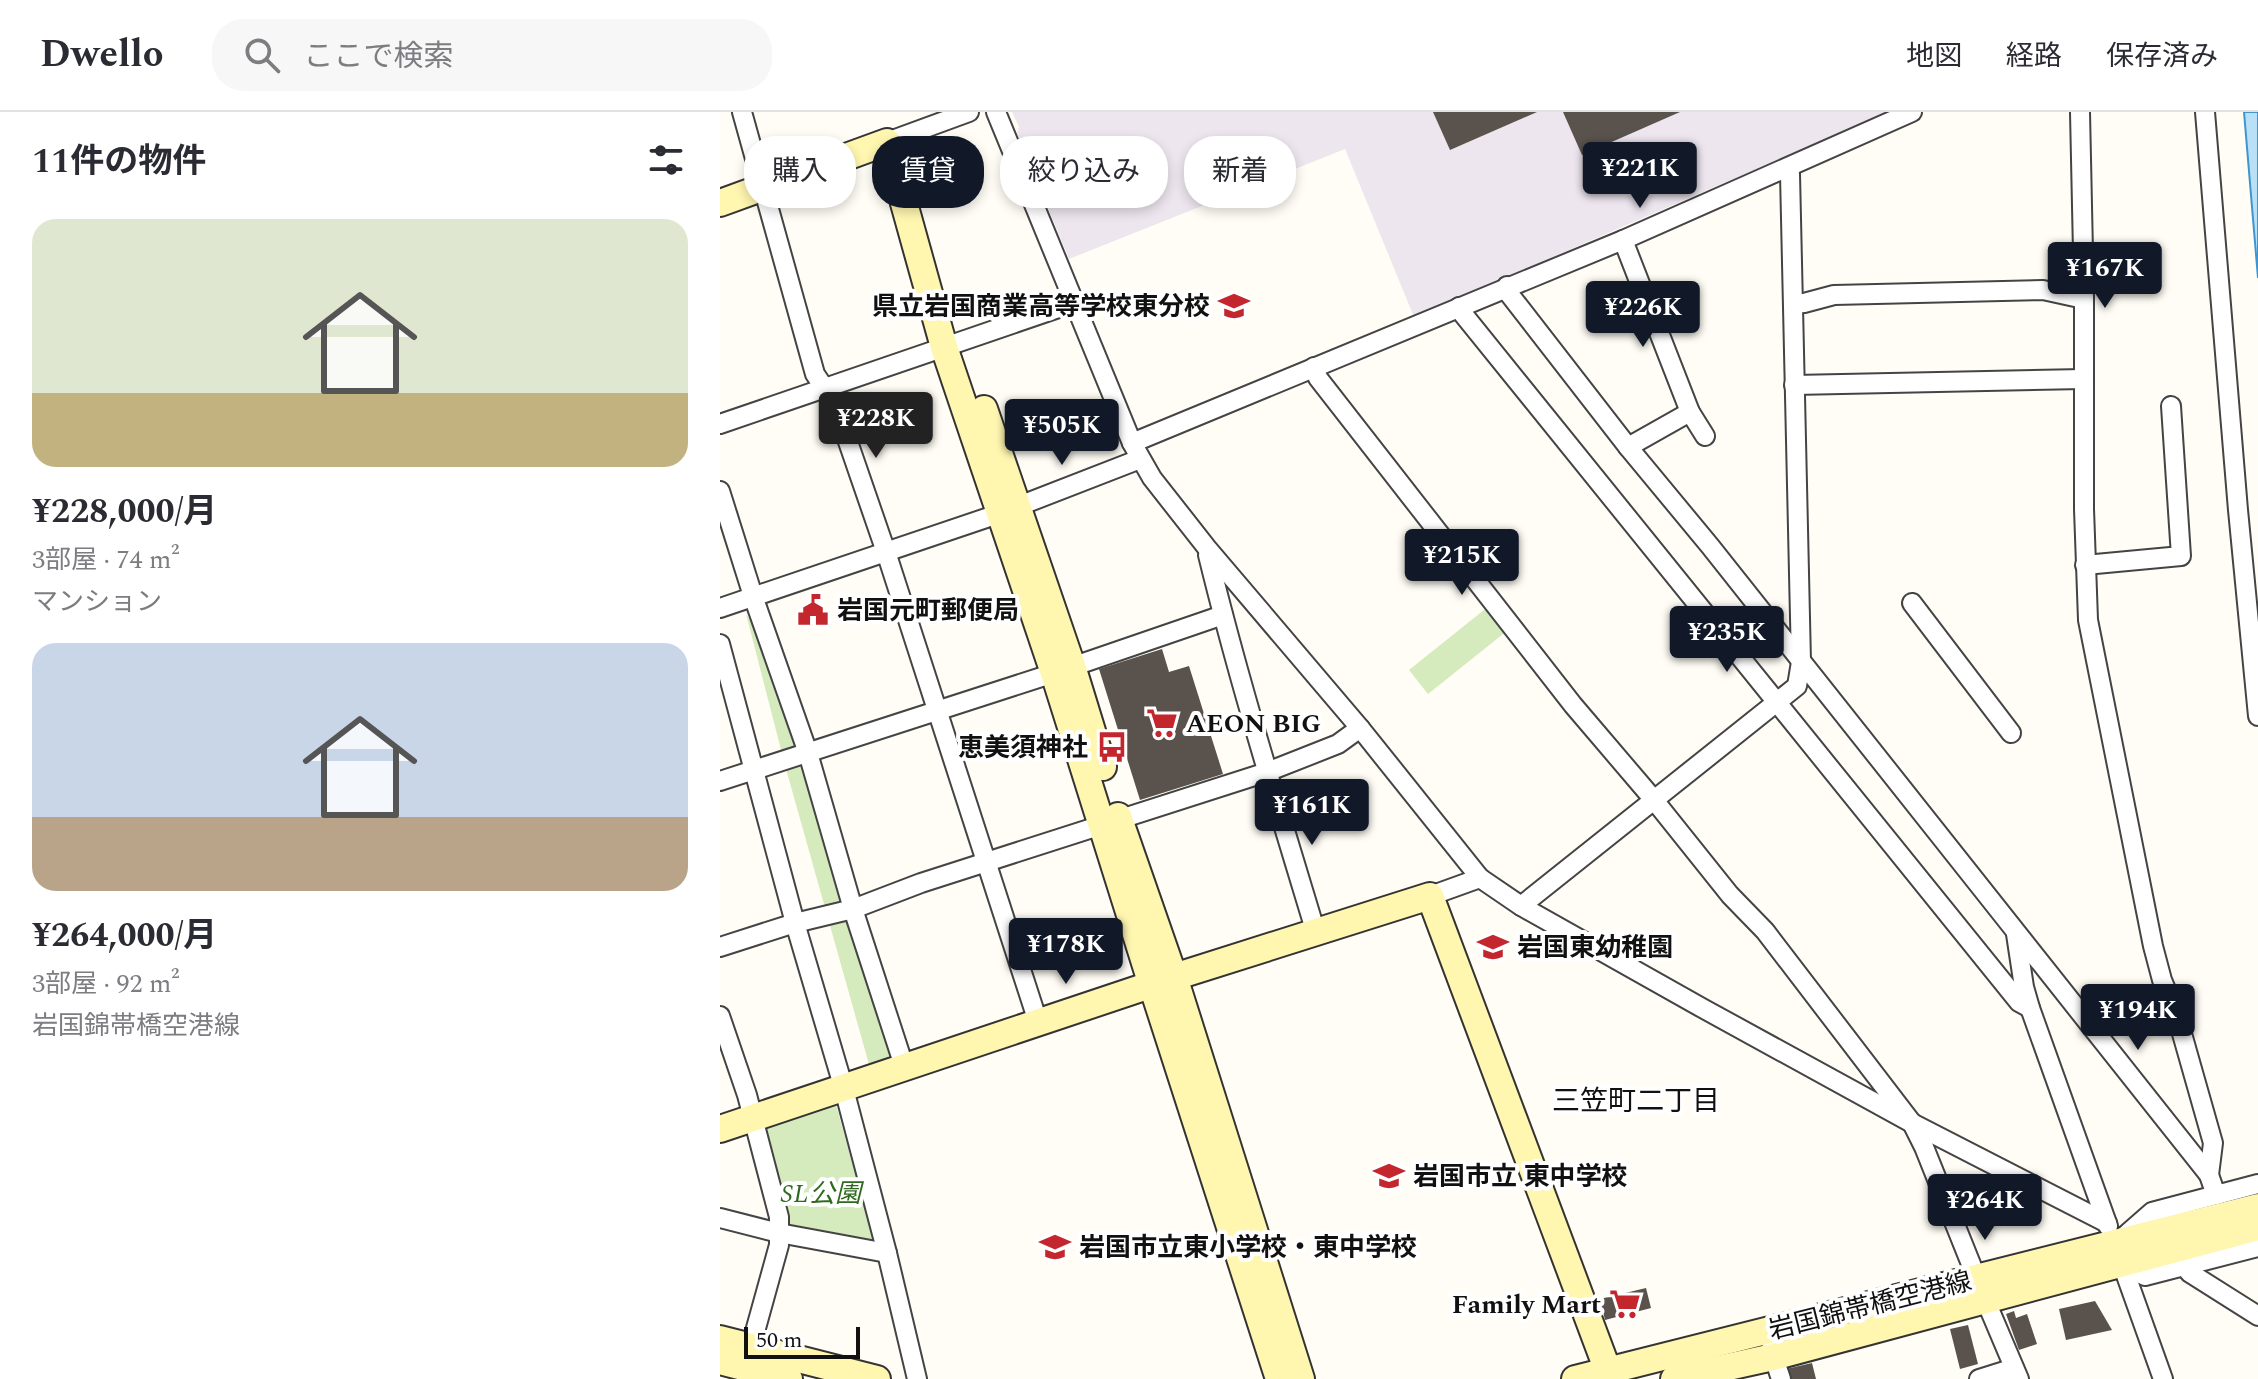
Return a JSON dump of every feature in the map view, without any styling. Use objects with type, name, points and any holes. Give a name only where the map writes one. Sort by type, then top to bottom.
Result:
[{"type":"street","points":[[742,112],[749,136]]},
{"type":"street","points":[[903,136],[969,112]]},
{"type":"street","points":[[996,112],[1136,451],[1152,478],[1480,878],[1521,906],[1912,1123],[2114,1244],[2145,1276],[2258,1247]]},
{"type":"street","points":[[720,608],[1010,510],[1314,367],[1623,240],[1912,112]]},
{"type":"street","points":[[2080,112],[2088,620],[2153,946],[2162,980],[2177,1016],[2213,1143],[2209,1175]]},
{"type":"street","points":[[2205,112],[2258,716]]},
{"type":"street","points":[[1521,906],[1797,686],[1801,662],[1790,174],[1787,168]]},
{"type":"street","points":[[720,203],[744,195]]},
{"type":"street","points":[[769,208],[815,374],[835,404],[886,552],[1038,1022]]},
{"type":"street","points":[[914,208],[952,344],[1063,670],[1163,981],[1301,1379]]},
{"type":"street","points":[[1623,240],[1690,412],[1705,436]]},
{"type":"street","points":[[1507,286],[1510,295],[1628,447],[2209,1175],[2216,1195]]},
{"type":"street","points":[[1793,304],[1834,295],[2043,290],[2084,299]]},
{"type":"street","points":[[720,424],[1076,302]]},
{"type":"street","points":[[1459,307],[2019,1002],[2030,1008]]},
{"type":"street","points":[[1314,367],[1318,378],[1573,705],[1730,895],[1765,931],[1912,1123],[2017,1373],[1979,1379]]},
{"type":"street","points":[[1794,385],[2083,379]]},
{"type":"street","points":[[2085,565],[2181,556],[2171,406]]},
{"type":"street","points":[[1628,447],[1690,412]]},
{"type":"street","points":[[720,491],[808,753],[853,909],[904,1066]]},
{"type":"street","points":[[1207,548],[1267,772],[1316,933]]},
{"type":"street","points":[[1912,603],[2011,733]]},
{"type":"street","points":[[720,781],[1223,615]]},
{"type":"street","points":[[720,644],[795,923],[844,1089],[917,1379]]},
{"type":"street","points":[[720,947],[795,923],[853,909],[921,883],[1267,772],[1338,744],[1360,728]]},
{"type":"street","points":[[720,1129],[1480,878]]},
{"type":"street","points":[[1430,896],[1609,1375]]},
{"type":"street","points":[[2016,932],[2017,952],[2030,1008],[2163,1379]]},
{"type":"street","points":[[1163,981],[1279,1379]]},
{"type":"street","points":[[720,1016],[754,1119],[779,1217],[779,1245],[748,1358]]},
{"type":"street","points":[[2114,1244],[2152,1212],[2258,1184]]},
{"type":"street","name":"岩国錦帯橋空港線","points":[[1674,1379],[1777,1368],[1981,1289],[2114,1244],[2258,1207]]},
{"type":"street","points":[[720,1218],[779,1233],[887,1253]]},
{"type":"street","name":"岩国錦帯橋空港線","points":[[2114,1244],[2258,1227]]},
{"type":"street","points":[[2184,1266],[2190,1273],[2258,1316]]},
{"type":"street","name":"岩国錦帯橋空港線","points":[[1575,1379],[1609,1375],[1765,1331],[1981,1289]]},
{"type":"street","points":[[1765,1331],[1777,1368]]},
{"type":"street","points":[[720,1339],[789,1379]]},
{"type":"street","points":[[720,1361],[748,1358],[877,1379]]},
{"type":"shaded area","points":[[1012,112],[1888,112],[1414,317],[1345,149],[1296,169],[1296,136],[1184,136],[1184,208],[1197,208],[1069,259],[1048,208],[1168,208],[1168,136],[1018,136],[1019,127]]},
{"type":"green space","points":[[1489,606],[1508,630],[1428,694],[1409,670]]},
{"type":"green space","points":[[746,614],[755,628],[803,765],[889,1055],[883,1065],[870,1068]]},
{"type":"green space","name":"SL公園","points":[[836,1105],[875,1244],[790,1227],[765,1128]]},
{"type":"water","points":[[2244,112],[2258,112],[2258,278]]},
{"type":"building","points":[[1433,112],[1537,112],[1450,150]]},
{"type":"building","points":[[1563,112],[1680,112],[1582,155]]},
{"type":"building","name":"AEON BIG","points":[[1162,649],[1169,672],[1189,666],[1223,774],[1140,800],[1099,669]]},
{"type":"building","name":"Family Mart","points":[[1646,1288],[1651,1308],[1605,1320],[1600,1299]]},
{"type":"building","points":[[2095,1301],[2112,1330],[2066,1340],[2059,1309]]},
{"type":"building","points":[[2014,1311],[2016,1318],[2027,1314],[2037,1344],[2019,1350],[2006,1314]]},
{"type":"building","points":[[1968,1325],[1978,1364],[1960,1369],[1950,1329]]},
{"type":"building","points":[[1812,1363],[1816,1379],[1788,1379],[1786,1369]]},
{"type":"place","name":"県立岩国商業高等学校東分校","points":[[1234,306]]},
{"type":"place","name":"岩国元町郵便局","points":[[813,610]]},
{"type":"place","name":"AEON BIG","points":[[1162,723]]},
{"type":"place","name":"恵美須神社","points":[[1112,747]]},
{"type":"place","name":"岩国東幼稚園","points":[[1493,947]]},
{"type":"place","name":"岩国市立 東中学校","points":[[1389,1176]]},
{"type":"place","name":"岩国市立東小学校・東中学校","points":[[1055,1247]]},
{"type":"place","name":"Family Mart","points":[[1625,1304]]},
{"type":"district","name":"三笠町二丁目","points":[[1636,1100]]}]
